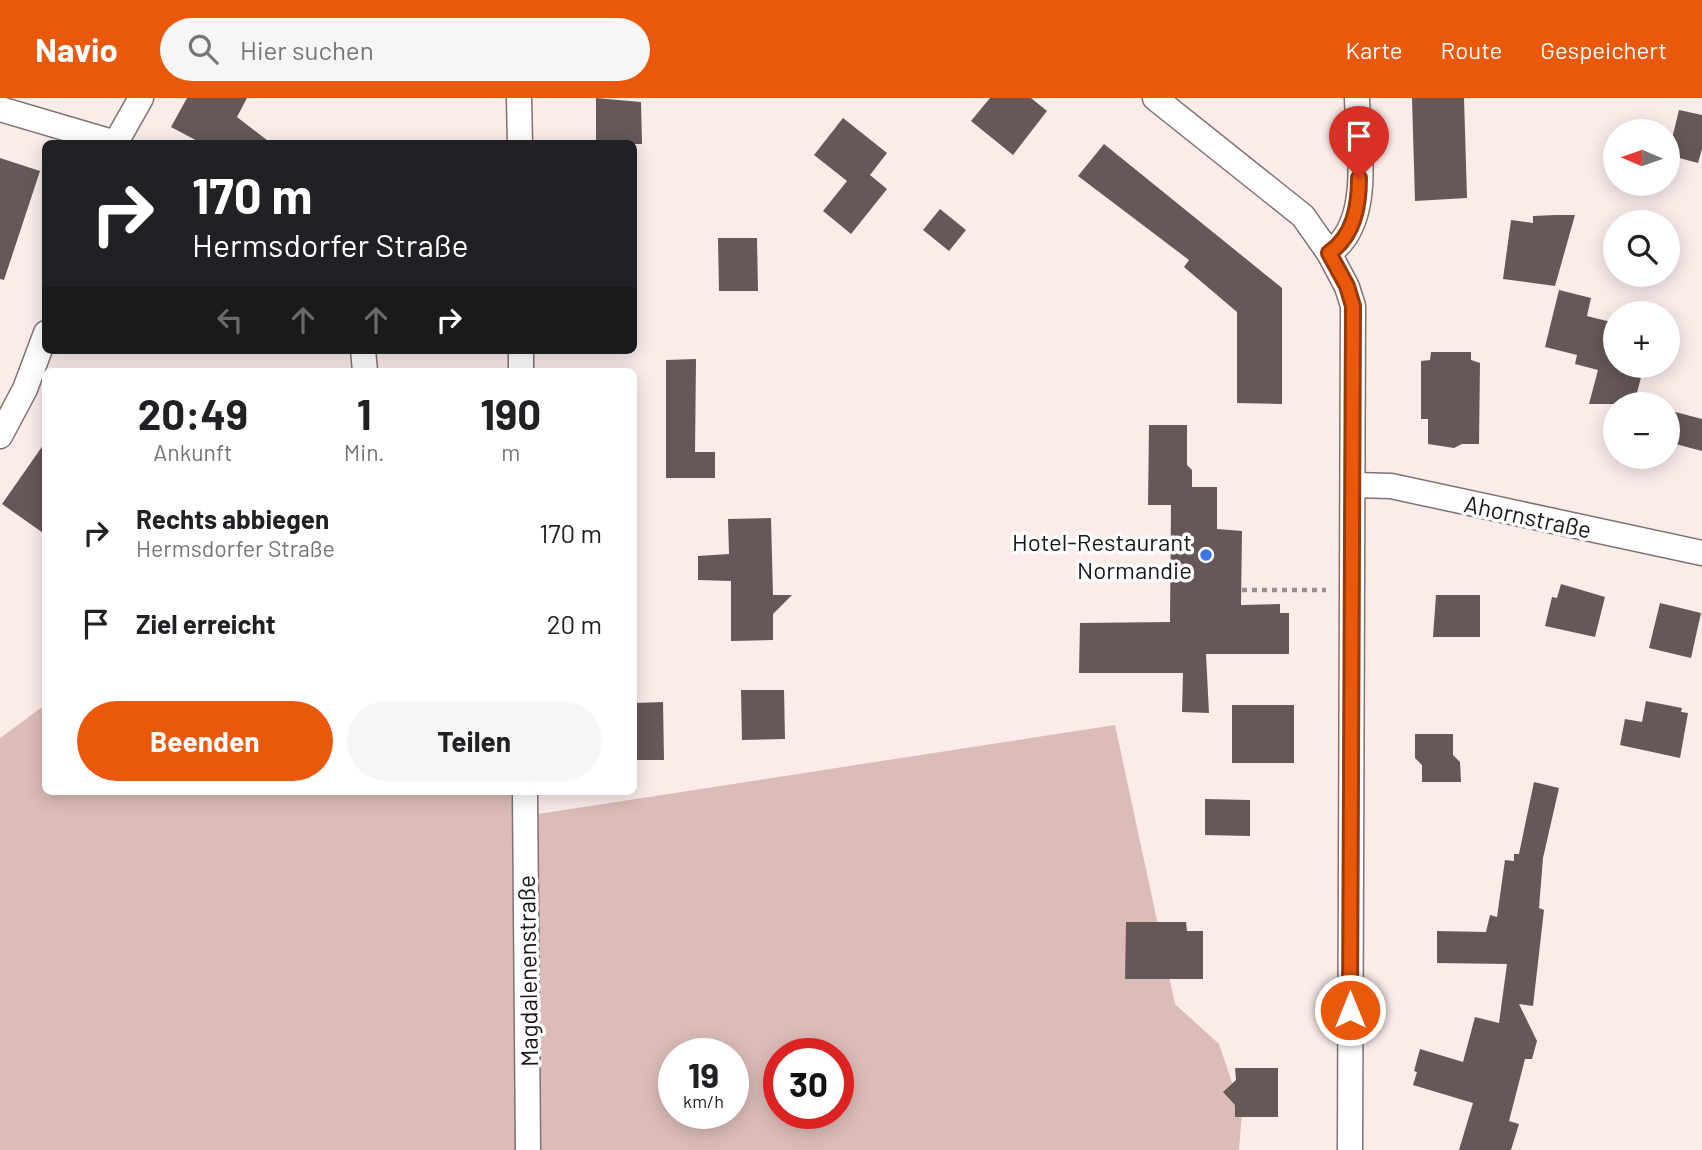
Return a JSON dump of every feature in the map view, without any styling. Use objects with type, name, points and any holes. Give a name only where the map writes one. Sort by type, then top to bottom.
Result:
[{"type":"street","points":[[119,140],[141,98]]},
{"type":"street","points":[[519,98],[520,140]]},
{"type":"street","points":[[1155,98],[1303,216],[1329,253],[1347,286],[1353,306],[1350,1150]]},
{"type":"street","points":[[1329,253],[1342,244],[1359,205],[1357,98]]},
{"type":"street","points":[[0,109],[107,140]]},
{"type":"street","points":[[0,436],[25,389],[42,344]]},
{"type":"street","name":"Ahornstraße","points":[[1354,485],[1391,486],[1702,553]]},
{"type":"street","name":"Magdalenenstraße","points":[[525,795],[528,1150]]},
{"type":"path","points":[[1242,590],[1351,590]]},
{"type":"shaded area","points":[[42,707],[42,795],[525,795],[525,816],[1115,725],[1175,1004],[1219,1044],[1242,1112],[1239,1150],[0,1150],[0,738]]},
{"type":"building","points":[[187,98],[247,98],[237,117],[267,140],[195,140],[171,127]]},
{"type":"building","points":[[596,98],[641,102],[642,144],[637,144],[637,140],[596,140]]},
{"type":"building","points":[[990,98],[1031,98],[1047,111],[1013,155],[971,121]]},
{"type":"building","points":[[1412,98],[1464,98],[1467,198],[1415,201]]},
{"type":"building","points":[[1679,110],[1702,115],[1702,149],[1698,163],[1680,158],[1680,119],[1677,119]]},
{"type":"building","points":[[843,118],[887,153],[870,175],[887,189],[851,234],[823,211],[847,181],[814,155]]},
{"type":"building","points":[[1104,144],[1282,288],[1282,404],[1237,403],[1237,312],[1184,267],[1189,260],[1078,176]]},
{"type":"building","points":[[0,158],[40,171],[4,280],[0,279]]},
{"type":"building","points":[[940,209],[966,230],[949,251],[923,230]]},
{"type":"building","points":[[1575,215],[1555,286],[1503,279],[1511,220],[1533,223],[1533,216]]},
{"type":"building","points":[[718,238],[757,238],[758,291],[719,291]]},
{"type":"building","points":[[1559,290],[1591,298],[1587,316],[1603,320],[1603,378],[1641,378],[1637,392],[1603,392],[1603,404],[1589,404],[1598,370],[1575,364],[1577,355],[1545,347]]},
{"type":"building","points":[[1431,352],[1471,352],[1471,360],[1480,363],[1479,444],[1462,444],[1454,448],[1428,444],[1428,419],[1421,419],[1421,361],[1430,360]]},
{"type":"building","points":[[696,359],[695,452],[715,452],[715,478],[666,478],[666,360]]},
{"type":"building","points":[[1680,413],[1702,419],[1702,451],[1680,445]]},
{"type":"building","points":[[1149,425],[1187,425],[1187,465],[1192,470],[1192,487],[1217,487],[1217,529],[1242,531],[1241,605],[1280,604],[1280,613],[1289,613],[1289,654],[1206,654],[1209,713],[1182,712],[1183,673],[1079,673],[1080,623],[1170,622],[1171,505],[1148,505]]},
{"type":"building","points":[[42,447],[42,532],[2,504]]},
{"type":"building","points":[[771,518],[773,595],[792,595],[773,614],[773,640],[731,641],[731,581],[698,580],[698,556],[729,554],[728,519]]},
{"type":"building","points":[[1561,584],[1605,597],[1595,637],[1545,626],[1552,597],[1557,598]]},
{"type":"building","points":[[1436,595],[1480,595],[1480,637],[1433,637]]},
{"type":"building","points":[[1660,603],[1701,613],[1691,658],[1649,648]]},
{"type":"building","points":[[741,690],[784,690],[785,739],[742,740]]},
{"type":"building","points":[[1646,701],[1682,708],[1681,712],[1688,713],[1680,758],[1620,745],[1625,719],[1642,722]]},
{"type":"building","points":[[663,702],[664,760],[637,760],[637,703]]},
{"type":"building","points":[[1232,705],[1294,705],[1294,763],[1232,763]]},
{"type":"building","points":[[1415,734],[1453,734],[1453,755],[1460,762],[1461,782],[1422,782],[1422,765],[1415,758]]},
{"type":"building","points":[[1534,782],[1559,788],[1543,858],[1539,908],[1544,910],[1533,1006],[1519,1004],[1537,1041],[1532,1059],[1525,1059],[1509,1121],[1519,1124],[1511,1150],[1459,1150],[1473,1103],[1413,1085],[1417,1072],[1414,1071],[1420,1049],[1463,1062],[1475,1017],[1499,1023],[1507,964],[1437,963],[1437,931],[1486,932],[1490,915],[1497,917],[1505,860],[1514,861],[1514,854],[1519,854]]},
{"type":"building","points":[[1205,799],[1250,800],[1250,836],[1205,835]]},
{"type":"building","points":[[1126,922],[1186,922],[1187,931],[1203,931],[1203,979],[1125,979]]},
{"type":"building","points":[[1235,1068],[1278,1068],[1278,1117],[1235,1117],[1235,1105],[1223,1092],[1236,1080]]},
{"type":"place","name":"Hotel-Restaurant Normandie","points":[[1206,555]]},
{"type":"route","points":[[1350,1010],[1353,306],[1347,286],[1329,253],[1342,244],[1359,205],[1359,178]]}]
